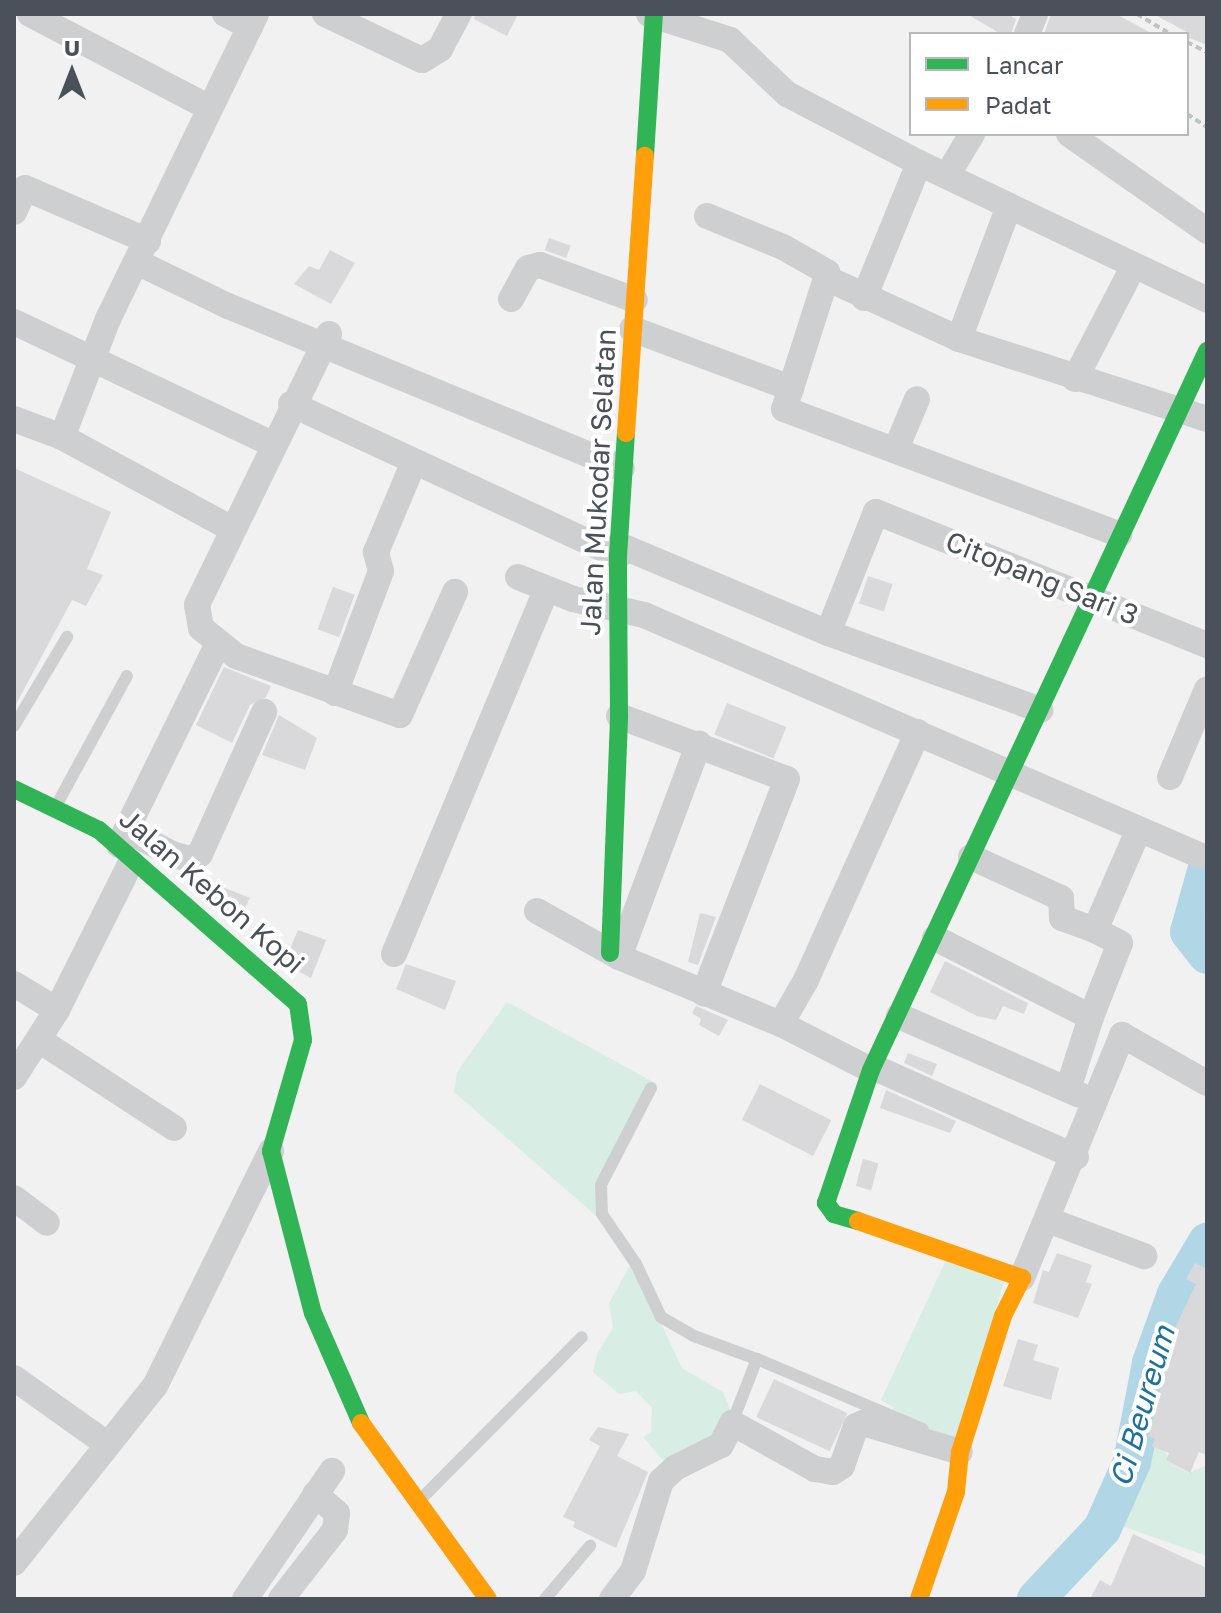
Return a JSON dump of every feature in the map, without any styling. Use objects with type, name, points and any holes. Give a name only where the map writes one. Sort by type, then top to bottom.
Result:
[{"type":"street","points":[[30,14],[208,107]]},
{"type":"street","points":[[62,437],[91,358],[208,107],[253,21],[225,14]]},
{"type":"street","points":[[325,14],[422,60],[440,49],[459,14]]},
{"type":"street","points":[[652,15],[706,22],[736,44],[787,94],[919,163],[948,174],[1133,267],[1207,300]]},
{"type":"street","name":"Jalan Mukodar Selatan","points":[[615,955],[618,551],[652,15]]},
{"type":"street","points":[[948,174],[971,136]]},
{"type":"street","points":[[1072,136],[1207,231]]},
{"type":"street","points":[[864,298],[919,163]]},
{"type":"street","points":[[14,212],[25,188],[143,252],[326,339],[622,468]]},
{"type":"street","points":[[959,339],[1009,206]]},
{"type":"street","points":[[707,216],[783,247],[827,272],[788,398]]},
{"type":"street","points":[[511,299],[528,268],[540,265],[635,300]]},
{"type":"street","points":[[1075,379],[1133,267]]},
{"type":"street","points":[[826,278],[959,339],[1075,379],[1207,419]]},
{"type":"street","points":[[14,322],[272,444]]},
{"type":"street","points":[[632,329],[896,449],[1119,534]]},
{"type":"street","points":[[326,339],[291,404],[197,605],[201,628],[218,644],[335,693],[400,715],[455,592]]},
{"type":"street","points":[[1022,1278],[827,1209],[872,1068],[899,1016],[1093,599],[1119,534],[1207,351]]},
{"type":"street","points":[[896,449],[917,399]]},
{"type":"street","points":[[291,404],[413,464],[618,551],[828,633],[1041,710]]},
{"type":"street","points":[[14,419],[62,437],[232,529]]},
{"type":"street","points":[[335,693],[381,571],[376,552],[413,464]]},
{"type":"street","name":"Citopang Sari 3","points":[[828,633],[876,512],[1207,645]]},
{"type":"street","points":[[518,577],[546,591],[618,608],[1011,770],[1199,855]]},
{"type":"street","points":[[394,954],[546,591]]},
{"type":"street","points":[[14,1077],[57,1010],[125,846],[218,644]]},
{"type":"street","points":[[1170,777],[1205,694]]},
{"type":"street","points":[[125,846],[189,859],[200,854],[264,712]]},
{"type":"street","points":[[619,716],[765,767],[788,782],[704,993]]},
{"type":"street","points":[[781,1024],[806,980],[918,732]]},
{"type":"street","points":[[615,955],[699,743]]},
{"type":"street","name":"Jalan Kebon Kopi","points":[[14,789],[125,846],[298,1004],[303,1040],[271,1151]]},
{"type":"street","points":[[1095,930],[1139,829]]},
{"type":"street","points":[[971,857],[1061,898],[1062,918],[1120,943],[1091,1017],[1068,1089]]},
{"type":"street","points":[[537,911],[615,955],[781,1024],[872,1068],[1076,1157]]},
{"type":"street","points":[[935,938],[1091,1017]]},
{"type":"street","points":[[14,984],[57,1010]]},
{"type":"street","points":[[899,1016],[1068,1089],[1097,1105]]},
{"type":"street","points":[[919,1599],[956,1492],[950,1444],[1003,1316],[1076,1157],[1122,1035],[1207,1083]]},
{"type":"street","points":[[39,1040],[174,1128]]},
{"type":"street","points":[[14,1563],[155,1386],[271,1151]]},
{"type":"street","points":[[271,1151],[313,1313],[362,1424],[488,1599]]},
{"type":"street","points":[[14,1198],[47,1223]]},
{"type":"street","points":[[1048,1220],[1144,1256]]},
{"type":"street","points":[[14,1378],[107,1444]]},
{"type":"street","points":[[612,1599],[633,1571],[661,1481],[675,1468],[721,1445],[732,1423],[815,1469],[833,1472],[842,1466],[856,1426],[863,1423],[950,1444]]},
{"type":"street","points":[[245,1599],[332,1471]]},
{"type":"street","points":[[267,1565],[286,1592],[337,1522],[337,1513],[315,1494]]},
{"type":"lane","points":[[14,726],[67,637]]},
{"type":"lane","points":[[54,809],[127,676]]},
{"type":"lane","points":[[651,1088],[601,1185],[602,1214],[636,1264],[661,1317],[694,1336],[757,1359],[950,1444]]},
{"type":"lane","points":[[418,1502],[582,1337]]},
{"type":"lane","points":[[732,1423],[757,1359]]},
{"type":"lane","points":[[545,1599],[590,1546]]},
{"type":"path","points":[[1137,14],[1167,32]]},
{"type":"path","points":[[1189,43],[1207,52]]},
{"type":"path","points":[[1189,115],[1207,127]]},
{"type":"green space","points":[[507,1002],[657,1084],[606,1185],[602,1221],[454,1092],[457,1072]]},
{"type":"green space","points":[[947,1258],[1005,1279],[955,1447],[890,1423],[893,1407],[881,1400]]},
{"type":"green space","points":[[632,1262],[682,1368],[723,1392],[733,1416],[675,1474],[643,1437],[651,1432],[652,1408],[636,1391],[619,1394],[593,1372],[597,1354],[613,1328],[609,1303]]},
{"type":"green space","points":[[1170,1353],[1162,1441],[1169,1462],[1188,1473],[1207,1465],[1207,1556],[1111,1522],[1147,1384]]},
{"type":"building","points":[[475,14],[518,14],[507,36],[474,19]]},
{"type":"building","points":[[967,14],[1008,14],[1016,19],[1012,32],[998,32]]},
{"type":"building","points":[[1051,14],[1116,14],[1149,32],[1045,32]]},
{"type":"building","points":[[1153,14],[1207,14],[1207,45],[1189,38],[1187,32]]},
{"type":"building","points":[[549,238],[571,246],[566,258],[545,250]]},
{"type":"building","points":[[330,250],[355,263],[331,304],[294,284],[309,266],[319,270]]},
{"type":"building","points":[[14,468],[111,512],[87,569],[103,575],[86,606],[72,600],[14,708]]},
{"type":"building","points":[[868,576],[893,584],[884,612],[859,604]]},
{"type":"building","points":[[333,587],[355,595],[339,637],[318,629]]},
{"type":"building","points":[[224,667],[271,686],[266,697],[250,705],[232,743],[196,725]]},
{"type":"building","points":[[727,703],[786,727],[774,758],[714,735]]},
{"type":"building","points":[[279,715],[317,738],[305,770],[262,755]]},
{"type":"building","points":[[220,886],[250,898],[237,923],[213,901]]},
{"type":"building","points":[[700,913],[716,917],[698,965],[688,962]]},
{"type":"building","points":[[298,930],[326,940],[311,978],[284,963]]},
{"type":"building","points":[[945,961],[1028,1003],[1024,1014],[1003,1006],[996,1020],[977,1016],[930,992]]},
{"type":"building","points":[[406,964],[456,981],[445,1010],[396,989]]},
{"type":"building","points":[[696,1006],[728,1020],[719,1036],[699,1025],[701,1019],[692,1013]]},
{"type":"building","points":[[908,1053],[937,1064],[932,1076],[904,1063]]},
{"type":"building","points":[[760,1084],[831,1120],[813,1156],[742,1120]]},
{"type":"building","points":[[886,1090],[956,1121],[950,1133],[880,1108]]},
{"type":"building","points":[[863,1159],[878,1163],[871,1190],[856,1186]]},
{"type":"building","points":[[1057,1253],[1092,1265],[1086,1282],[1092,1284],[1078,1318],[1033,1303],[1043,1270],[1049,1272]]},
{"type":"building","points":[[1195,1263],[1205,1268],[1207,1264],[1207,1455],[1199,1452],[1190,1473],[1166,1460],[1169,1453],[1152,1446],[1155,1439],[1148,1436],[1161,1387],[1150,1381],[1196,1284],[1186,1279]]},
{"type":"building","points":[[1018,1339],[1038,1345],[1033,1360],[1059,1368],[1051,1400],[1003,1386]]},
{"type":"building","points":[[774,1379],[847,1413],[830,1451],[756,1417]]},
{"type":"building","points":[[598,1427],[629,1434],[617,1456],[648,1472],[616,1548],[573,1527],[575,1522],[563,1517],[600,1446],[589,1440]]},
{"type":"building","points":[[1133,1534],[1207,1568],[1207,1599],[1090,1599],[1100,1580],[1111,1586]]},
{"type":"waterway","name":"Ci Beureum","points":[[1207,868],[1189,932],[1207,955]]},
{"type":"waterway","name":"Ci Beureum","points":[[1036,1599],[1102,1529],[1132,1462],[1151,1363],[1176,1294],[1207,1242]]},
{"type":"traffic: fast","points":[[645,156],[654,14]]},
{"type":"traffic: fast","points":[[858,1221],[834,1214],[826,1203],[871,1070],[1207,351]]},
{"type":"traffic: fast","points":[[610,953],[619,716],[618,556],[626,433]]},
{"type":"traffic: fast","points":[[14,789],[99,830],[298,1004],[303,1040],[271,1151],[313,1313],[361,1423]]},
{"type":"traffic: slow","points":[[626,433],[645,156]]},
{"type":"traffic: slow","points":[[858,1221],[1022,1278],[1003,1316],[960,1452],[956,1492],[919,1599]]},
{"type":"traffic: slow","points":[[361,1423],[488,1599]]}]
